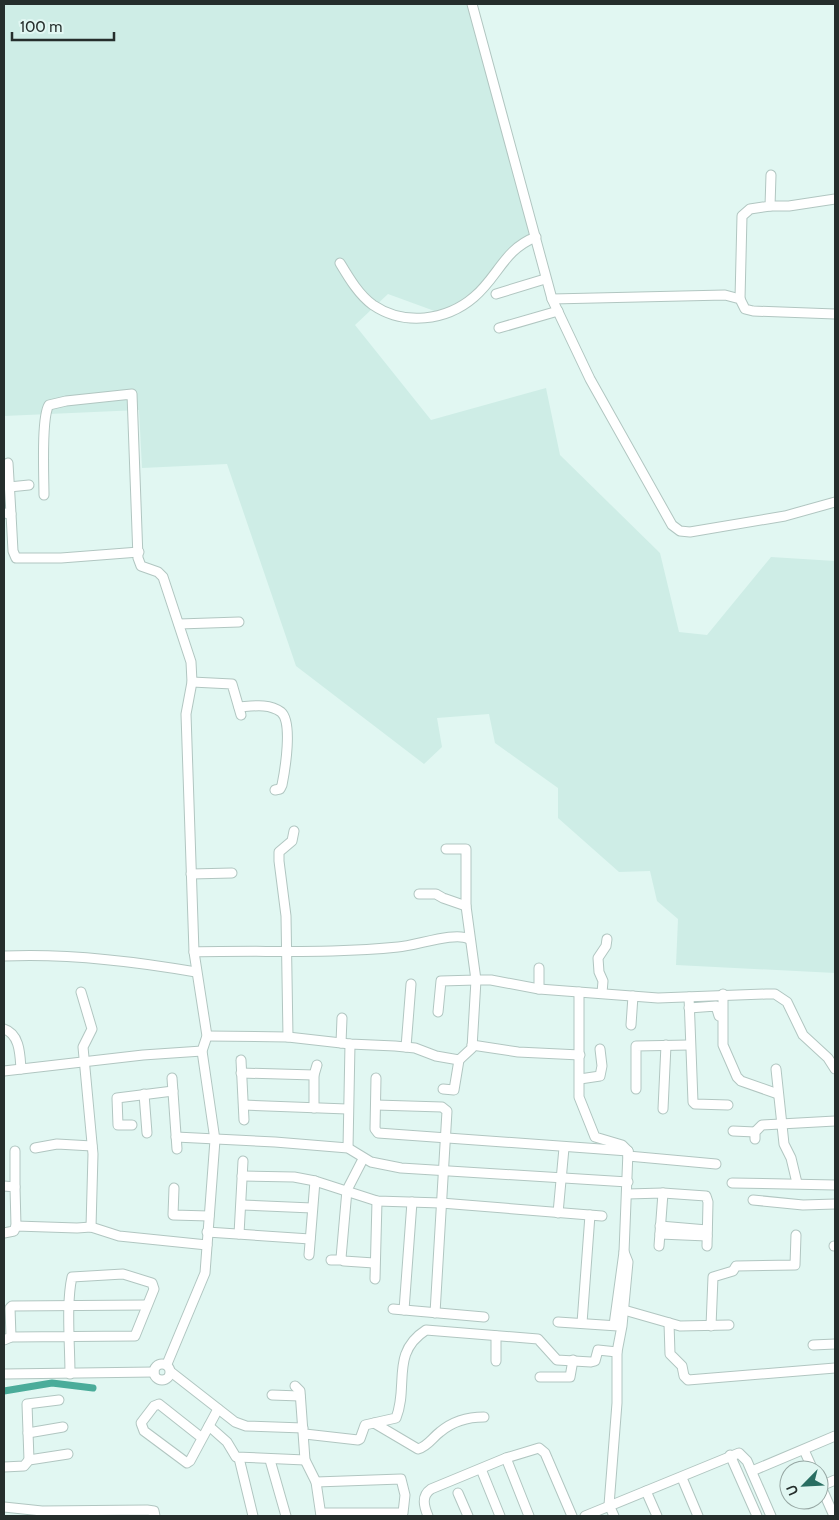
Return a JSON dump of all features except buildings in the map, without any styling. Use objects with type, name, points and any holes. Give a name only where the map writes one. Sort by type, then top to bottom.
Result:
[{"type":"street","points":[[472,4],[536,237],[545,279],[552,299],[590,379],[672,525],[680,531],[690,532],[785,516],[835,502]]},
{"type":"street","points":[[770,206],[771,175]]},
{"type":"street","points":[[835,199],[788,206],[770,206],[743,213],[740,299],[744,309],[753,311],[835,314]]},
{"type":"street","points":[[340,263],[352,282],[373,305],[397,315],[430,318],[450,311],[474,297],[518,245],[536,237]]},
{"type":"street","points":[[496,294],[545,279]]},
{"type":"street","points":[[552,299],[725,295],[740,299]]},
{"type":"street","points":[[499,328],[558,311]]},
{"type":"street","points":[[44,495],[44,436],[49,406],[66,401],[132,394],[138,552],[141,566],[158,572],[163,578],[191,662],[192,682],[186,714],[194,952],[207,1036],[202,1051],[215,1140],[205,1273],[169,1368],[167,1379],[161,1380],[156,1377],[154,1372]]},
{"type":"street","points":[[8,463],[8,551],[16,558],[61,558],[138,552]]},
{"type":"street","points":[[9,487],[30,485]]},
{"type":"street","points":[[179,624],[239,622]]},
{"type":"street","points":[[192,682],[232,684],[240,711],[266,706],[282,713],[286,719],[286,758],[282,785],[280,789],[275,790]]},
{"type":"street","points":[[288,1037],[286,916],[278,861],[279,852],[292,842],[294,831]]},
{"type":"street","points":[[443,1089],[454,1090],[459,1060],[472,1045],[476,980],[466,906],[466,849],[446,849]]},
{"type":"street","points":[[191,874],[232,873]]},
{"type":"street","points":[[419,894],[436,894],[466,906]]},
{"type":"street","points":[[194,952],[365,950],[401,947],[451,937],[463,936],[469,939]]},
{"type":"street","points":[[602,992],[603,981],[599,972],[598,958],[606,946],[607,939]]},
{"type":"street","points":[[4,956],[42,955],[138,962],[196,972]]},
{"type":"street","points":[[539,968],[539,989]]},
{"type":"street","points":[[438,1012],[441,981],[491,980],[539,989],[602,992],[633,996],[689,997],[723,994],[766,994],[782,997],[791,1009],[803,1035],[828,1058],[835,1069]]},
{"type":"street","points":[[406,1047],[412,984]]},
{"type":"street","points":[[81,992],[92,1029],[83,1047],[92,1146],[90,1227]]},
{"type":"street","points":[[578,992],[580,1102],[594,1136],[622,1145],[628,1153],[624,1252],[618,1326],[617,1403],[609,1505],[614,1516]]},
{"type":"street","points":[[723,994],[723,1044],[737,1077],[741,1081],[778,1094]]},
{"type":"street","points":[[631,1025],[633,996]]},
{"type":"street","points":[[689,997],[689,1044],[694,1104],[728,1105]]},
{"type":"street","points":[[689,1008],[716,1006],[720,1023],[723,1024]]},
{"type":"street","points":[[342,1018],[346,1044],[348,1148]]},
{"type":"street","points":[[4,1029],[13,1036],[16,1042],[21,1069]]},
{"type":"street","points":[[207,1036],[288,1037],[346,1044],[406,1047],[436,1056],[459,1060]]},
{"type":"street","points":[[636,1090],[636,1046],[689,1044]]},
{"type":"street","points":[[472,1045],[518,1052],[580,1056]]},
{"type":"street","points":[[663,1110],[666,1045]]},
{"type":"street","points":[[580,1079],[600,1076],[602,1066],[600,1049]]},
{"type":"street","points":[[4,1071],[202,1051]]},
{"type":"street","points":[[241,1060],[244,1120]]},
{"type":"street","points":[[314,1108],[314,1075],[317,1065]]},
{"type":"street","points":[[776,1068],[784,1144],[791,1158],[797,1184]]},
{"type":"street","points":[[241,1073],[314,1075]]},
{"type":"street","points":[[172,1078],[177,1149]]},
{"type":"street","points":[[376,1078],[375,1129],[378,1133],[445,1136],[628,1153],[716,1164]]},
{"type":"street","points":[[132,1125],[118,1124],[117,1098],[173,1091]]},
{"type":"street","points":[[144,1094],[147,1133]]},
{"type":"street","points":[[244,1105],[347,1109]]},
{"type":"street","points":[[376,1106],[445,1108],[447,1110],[435,1313]]},
{"type":"street","points":[[733,1131],[755,1136],[762,1126],[835,1122]]},
{"type":"street","points":[[176,1137],[348,1148],[363,1159],[401,1168],[628,1182]]},
{"type":"street","points":[[35,1148],[57,1144],[92,1146]]},
{"type":"street","points":[[558,1213],[564,1148]]},
{"type":"street","points":[[4,1233],[14,1231],[16,1226],[15,1151]]},
{"type":"street","points":[[342,1260],[347,1190],[363,1159]]},
{"type":"street","points":[[239,1234],[243,1161]]},
{"type":"street","points":[[242,1176],[294,1177],[347,1190],[377,1201],[441,1203],[602,1216]]},
{"type":"street","points":[[309,1255],[315,1181]]},
{"type":"street","points":[[732,1183],[835,1185]]},
{"type":"street","points":[[4,1186],[15,1187]]},
{"type":"street","points":[[174,1188],[173,1215],[209,1216]]},
{"type":"street","points":[[627,1194],[663,1193],[706,1196],[708,1202],[707,1246]]},
{"type":"street","points":[[659,1246],[663,1193]]},
{"type":"street","points":[[753,1200],[803,1205],[835,1204]]},
{"type":"street","points":[[375,1279],[377,1201]]},
{"type":"street","points":[[404,1310],[412,1202]]},
{"type":"street","points":[[242,1205],[312,1208]]},
{"type":"street","points":[[582,1324],[590,1215]]},
{"type":"street","points":[[16,1226],[90,1227],[119,1236],[207,1245]]},
{"type":"street","points":[[660,1230],[707,1233]]},
{"type":"street","points":[[208,1232],[310,1239]]},
{"type":"street","points":[[711,1326],[713,1277],[733,1271],[736,1266],[793,1266],[796,1261],[796,1236]]},
{"type":"street","points":[[618,1326],[624,1310],[628,1262],[624,1252]]},
{"type":"street","points":[[331,1260],[374,1263]]},
{"type":"street","points":[[70,1374],[71,1336],[70,1306],[72,1277],[123,1274],[154,1285],[135,1336],[71,1336],[7,1338],[10,1308],[12,1306],[70,1306],[146,1305]]},
{"type":"street","points":[[393,1309],[484,1317]]},
{"type":"street","points":[[624,1310],[687,1327],[729,1325]]},
{"type":"street","points":[[558,1322],[618,1326]]},
{"type":"street","points":[[669,1323],[670,1354],[682,1366],[684,1376],[688,1380],[835,1368]]},
{"type":"street","points":[[154,1372],[158,1364],[169,1368],[218,1409],[240,1424],[304,1431],[356,1440],[360,1439],[365,1426],[393,1420],[397,1415],[406,1352],[411,1342],[420,1334],[431,1330],[538,1339],[557,1360],[591,1362],[595,1361],[598,1350],[617,1352]]},
{"type":"street","points":[[496,1336],[496,1361]]},
{"type":"street","points":[[813,1345],[835,1344]]},
{"type":"street","points":[[540,1377],[570,1377],[573,1360]]},
{"type":"street","points":[[4,1374],[154,1372]]},
{"type":"street","points":[[295,1386],[300,1391],[305,1460],[316,1482],[321,1515],[403,1513],[405,1495],[401,1479],[316,1482]]},
{"type":"street","points":[[272,1395],[300,1396]]},
{"type":"street","points":[[29,1460],[27,1404],[59,1400]]},
{"type":"street","points":[[202,1438],[159,1404],[154,1406],[141,1423],[144,1431],[186,1464],[190,1461],[218,1409]]},
{"type":"street","points":[[374,1423],[418,1449],[424,1447],[441,1431],[455,1422],[468,1417],[484,1417]]},
{"type":"street","points":[[210,1426],[227,1442],[232,1453],[239,1458],[305,1460]]},
{"type":"street","points":[[28,1433],[63,1427]]},
{"type":"street","points":[[752,1471],[835,1436]]},
{"type":"street","points":[[428,1516],[424,1504],[427,1492],[464,1474],[536,1448],[542,1448],[572,1516]]},
{"type":"street","points":[[804,1450],[808,1460]]},
{"type":"street","points":[[585,1516],[682,1478],[730,1455],[740,1453],[744,1456],[752,1471],[771,1516]]},
{"type":"street","points":[[4,1467],[24,1466],[29,1460],[68,1454]]},
{"type":"street","points":[[730,1455],[757,1516]]},
{"type":"street","points":[[239,1458],[253,1516]]},
{"type":"street","points":[[506,1458],[529,1516]]},
{"type":"street","points":[[270,1460],[286,1516]]},
{"type":"street","points":[[480,1469],[500,1516]]},
{"type":"street","points":[[682,1478],[698,1516]]},
{"type":"street","points":[[646,1491],[657,1516]]},
{"type":"street","points":[[458,1493],[468,1516]]},
{"type":"street","points":[[4,1507],[42,1511],[147,1510],[154,1511],[155,1516]]},
{"type":"shaded area","points":[[4,4],[474,4],[534,229],[484,285],[440,313],[388,294],[355,325],[431,420],[546,388],[560,455],[660,553],[679,632],[707,635],[771,557],[835,561],[835,973],[676,965],[678,919],[657,901],[650,871],[619,872],[558,818],[558,788],[495,743],[489,714],[437,718],[442,747],[424,764],[296,666],[227,464],[142,468],[139,410],[4,416]]},
{"type":"waterway","points":[[4,1391],[52,1383],[93,1388]]}]
